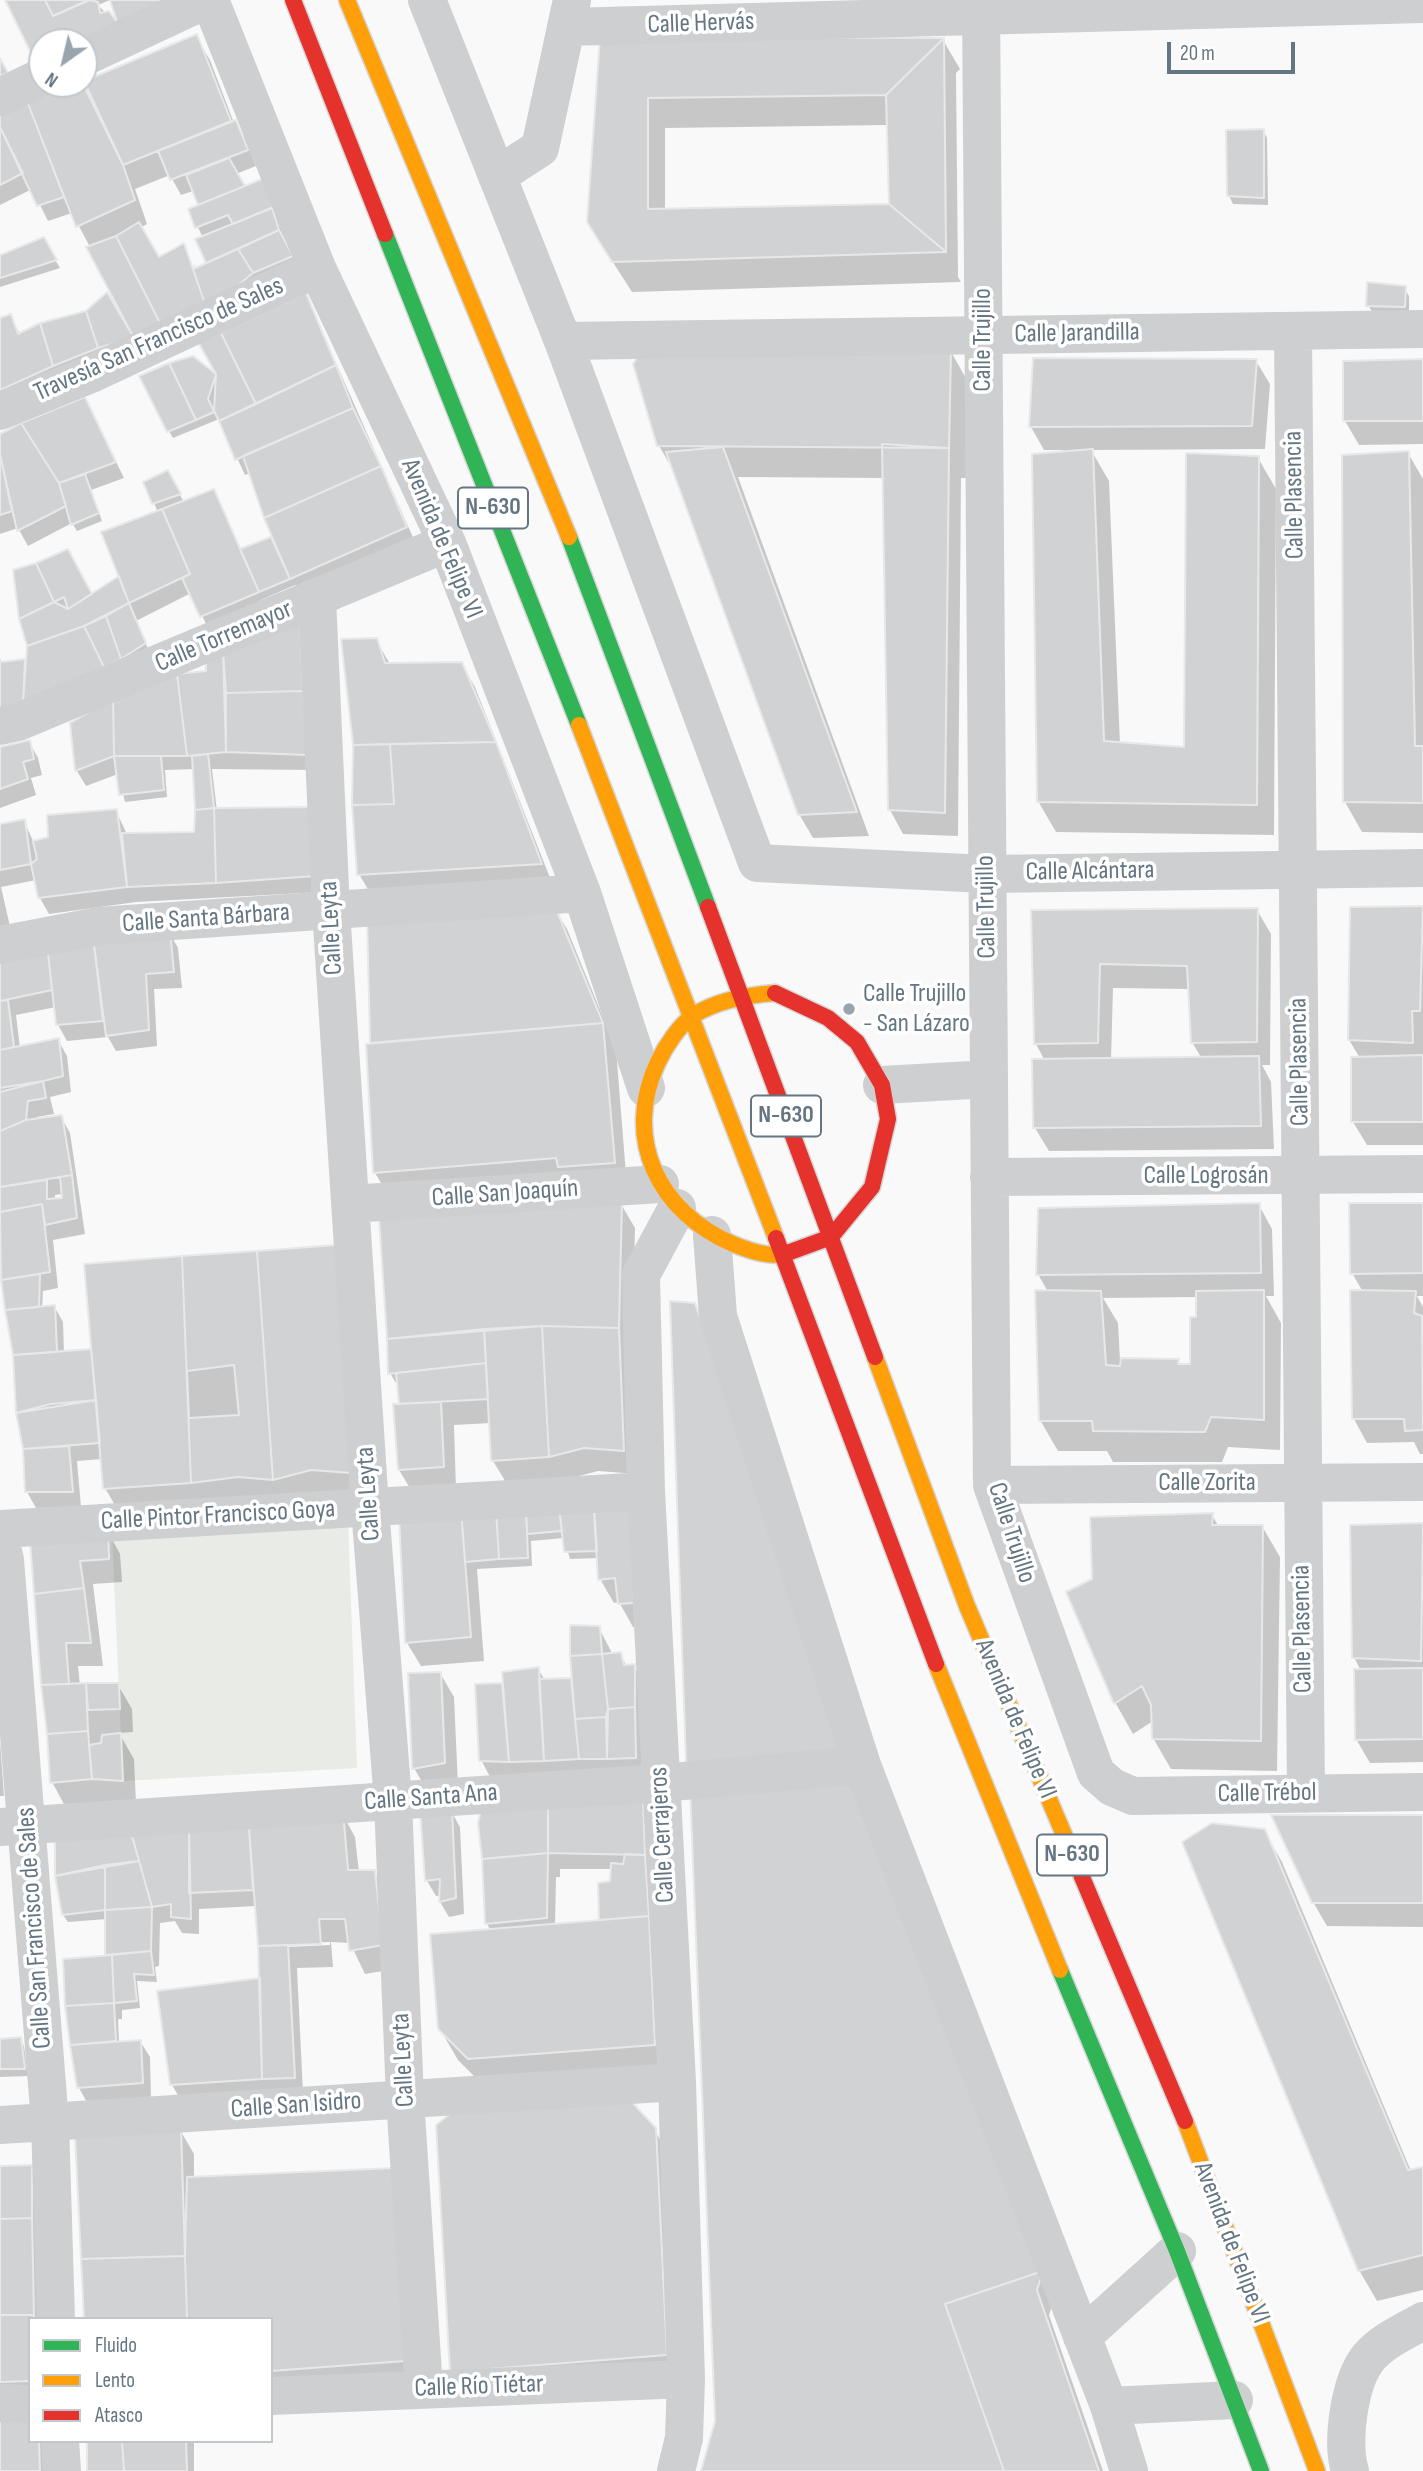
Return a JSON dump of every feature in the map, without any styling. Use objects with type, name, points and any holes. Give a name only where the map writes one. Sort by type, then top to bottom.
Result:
[{"type":"highway","name":"N-630","points":[[293,0],[692,1016],[783,1255]]},
{"type":"highway","name":"N-630","points":[[347,0],[579,561],[831,1237]]},
{"type":"highway","points":[[775,993],[828,1018],[857,1042],[882,1086],[888,1119],[872,1186],[831,1237],[783,1255],[752,1252],[712,1235],[668,1196],[645,1147],[646,1087],[663,1052],[692,1016],[741,995],[775,993]]},
{"type":"highway","name":"Avenida de Felipe VI","points":[[831,1237],[967,1606],[1191,2136],[1317,2471]]},
{"type":"highway","name":"Avenida de Felipe VI","points":[[783,1255],[951,1705],[1177,2251],[1261,2471]]},
{"type":"street","points":[[98,51],[208,0]]},
{"type":"street","name":"Avenida de Felipe VI","points":[[208,0],[317,268],[447,543],[582,893],[646,1087]]},
{"type":"street","points":[[427,0],[563,341]]},
{"type":"street","name":"Calle Hervás","points":[[569,14],[1423,4]]},
{"type":"street","name":"Calle Trujillo","points":[[981,8],[992,1485],[1096,1773],[1112,1787]]},
{"type":"street","points":[[497,176],[540,148],[569,14]]},
{"type":"street","points":[[0,97],[28,84]]},
{"type":"street","name":"Travesía San Francisco de Sales","points":[[0,411],[91,374],[317,268]]},
{"type":"street","name":"Calle Jarandilla","points":[[563,341],[1423,329]]},
{"type":"street","name":"Calle Plasencia","points":[[1293,331],[1301,1176],[1301,1483],[1306,1794]]},
{"type":"street","name":"Calle Alcántara","points":[[563,341],[757,863],[987,874],[1423,868]]},
{"type":"street","name":"Calle Torremayor","points":[[0,726],[18,722],[447,543]]},
{"type":"street","name":"Calle Leyta","points":[[317,598],[331,910],[370,1507],[393,1801],[405,2099],[424,2389]]},
{"type":"street","name":"Calle Santa Bárbara","points":[[0,946],[99,926],[582,893]]},
{"type":"street","points":[[882,1086],[989,1079]]},
{"type":"street","name":"Calle Logrosán","points":[[989,1177],[1423,1174]]},
{"type":"street","name":"Calle San Joaquín","points":[[350,1204],[668,1196]]},
{"type":"street","name":"Calle Cerrajeros","points":[[668,1196],[641,1275],[646,1490],[677,2082],[686,2379],[684,2438],[676,2471]]},
{"type":"street","points":[[712,1235],[718,1316],[862,1765],[1109,2406],[1129,2471]]},
{"type":"street","name":"Calle Zorita","points":[[992,1485],[1423,1482]]},
{"type":"street","name":"Calle Pintor Francisco Goya","points":[[0,1529],[646,1490]]},
{"type":"street","name":"Calle San Francisco de Sales","points":[[0,1539],[5,1560],[14,1826],[50,2122],[56,2317]]},
{"type":"street","name":"Calle Santa Ana","points":[[14,1826],[661,1783],[862,1765]]},
{"type":"street","name":"Calle Trébol","points":[[1112,1787],[1133,1796],[1423,1792]]},
{"type":"street","name":"Calle San Isidro","points":[[0,2125],[677,2082]]},
{"type":"street","points":[[1082,2337],[1177,2251]]},
{"type":"street","points":[[1350,2471],[1344,2454],[1352,2397],[1368,2358],[1394,2336],[1423,2321]]},
{"type":"street","name":"Calle Río Tiétar","points":[[273,2396],[686,2379]]},
{"type":"street","points":[[1109,2406],[1234,2400]]},
{"type":"street","points":[[0,2403],[28,2404]]},
{"type":"street","points":[[60,2443],[62,2471]]},
{"type":"shaded area","points":[[348,1522],[357,1768],[123,1781],[112,1535]]},
{"type":"building","points":[[5,0],[45,0],[53,16],[90,0],[98,2],[100,13],[109,11],[117,22],[98,31],[98,28],[28,28],[28,47]]},
{"type":"building","points":[[45,0],[88,0],[53,16]]},
{"type":"building","points":[[110,0],[181,0],[117,22]]},
{"type":"building","points":[[197,34],[231,121],[123,165],[92,98],[98,98],[98,75]]},
{"type":"building","points":[[600,37],[944,38],[886,95],[648,98],[648,209],[889,204],[946,252],[612,262],[587,222]]},
{"type":"building","points":[[944,38],[946,252],[889,204],[886,95]]},
{"type":"building","points":[[0,58],[8,73],[0,76]]},
{"type":"building","points":[[35,98],[90,98],[123,165],[135,200],[76,227],[27,101]]},
{"type":"building","points":[[27,101],[64,197],[37,206],[0,127],[0,112]]},
{"type":"building","points":[[236,120],[248,150],[170,180],[158,151]]},
{"type":"building","points":[[0,127],[23,173],[0,185]]},
{"type":"building","points":[[1264,129],[1264,198],[1227,196],[1226,130]]},
{"type":"building","points":[[229,158],[245,186],[198,205],[186,175]]},
{"type":"building","points":[[267,177],[278,205],[233,224],[228,215],[195,228],[188,209]]},
{"type":"building","points":[[272,208],[279,230],[206,263],[195,239]]},
{"type":"building","points":[[139,222],[159,257],[184,243],[207,310],[161,325],[116,236]]},
{"type":"building","points":[[279,230],[293,256],[253,273],[238,249]]},
{"type":"building","points":[[116,236],[161,325],[134,338],[86,247]]},
{"type":"building","points":[[44,237],[57,260],[0,278],[0,255]]},
{"type":"building","points":[[238,249],[253,273],[207,310],[193,269]]},
{"type":"building","points":[[1367,282],[1406,286],[1405,307],[1366,306]]},
{"type":"building","points":[[107,292],[134,338],[98,348],[86,311]]},
{"type":"building","points":[[306,293],[336,365],[256,404],[221,333]]},
{"type":"building","points":[[86,311],[98,348],[53,366],[40,323]]},
{"type":"building","points":[[11,314],[18,334],[40,323],[53,366],[0,390],[0,318]]},
{"type":"building","points":[[221,333],[256,404],[219,421],[208,399],[216,374],[198,342]]},
{"type":"building","points":[[951,348],[949,448],[657,446],[633,364],[640,353]]},
{"type":"building","points":[[193,356],[216,374],[214,412],[196,420],[169,363]]},
{"type":"building","points":[[1033,358],[1257,359],[1252,426],[1029,427]]},
{"type":"building","points":[[1423,359],[1423,421],[1343,421],[1343,361]]},
{"type":"building","points":[[169,363],[196,420],[167,432],[139,376]]},
{"type":"building","points":[[336,365],[353,408],[235,460],[219,421]]},
{"type":"building","points":[[85,397],[116,462],[59,483],[21,423]]},
{"type":"building","points":[[353,408],[381,466],[264,518],[243,456]]},
{"type":"building","points":[[21,423],[59,483],[66,506],[17,531],[0,454],[0,434]]},
{"type":"building","points":[[882,444],[949,448],[945,813],[888,810]]},
{"type":"building","points":[[723,447],[857,812],[798,815],[666,452]]},
{"type":"building","points":[[1093,449],[1104,741],[1184,747],[1186,453],[1259,456],[1257,805],[1037,802],[1032,454]]},
{"type":"building","points":[[1409,451],[1415,746],[1423,746],[1423,803],[1343,802],[1342,455]]},
{"type":"building","points":[[0,454],[12,511],[0,515]]},
{"type":"building","points":[[381,466],[407,527],[290,579],[264,518]]},
{"type":"building","points":[[168,470],[181,494],[152,504],[143,482]]},
{"type":"building","points":[[85,474],[99,513],[71,525],[59,483]]},
{"type":"building","points":[[214,489],[259,592],[200,617],[182,578],[190,574],[162,509]]},
{"type":"building","points":[[162,509],[190,574],[129,603],[101,532]]},
{"type":"building","points":[[271,537],[290,579],[259,592],[240,549]]},
{"type":"building","points":[[68,549],[92,594],[68,609],[54,602],[36,563]]},
{"type":"building","points":[[36,563],[54,602],[19,619],[13,570]]},
{"type":"building","points":[[119,576],[129,603],[84,626],[27,646],[19,619],[64,597],[68,609]]},
{"type":"building","points":[[129,603],[146,643],[121,659],[106,616]]},
{"type":"building","points":[[106,616],[121,659],[104,667],[84,626]]},
{"type":"building","points":[[300,620],[303,691],[226,693],[223,651]]},
{"type":"building","points":[[84,626],[104,667],[23,703],[27,646]]},
{"type":"building","points":[[377,638],[385,663],[462,662],[496,742],[353,745],[341,639]]},
{"type":"building","points":[[223,651],[226,752],[187,756],[177,674],[206,671],[206,660]]},
{"type":"building","points":[[25,659],[23,703],[0,708],[0,662]]},
{"type":"building","points":[[177,674],[187,756],[114,756],[113,698]]},
{"type":"building","points":[[303,691],[308,755],[226,752],[226,693]]},
{"type":"building","points":[[113,698],[114,756],[75,771],[70,723]]},
{"type":"building","points":[[30,740],[34,759],[23,762],[28,779],[0,789],[0,747]]},
{"type":"building","points":[[496,742],[542,864],[357,875],[352,805],[394,804],[390,744]]},
{"type":"building","points":[[390,744],[394,804],[352,805],[353,745]]},
{"type":"building","points":[[208,754],[214,808],[195,810],[192,756]]},
{"type":"building","points":[[114,756],[161,756],[164,790],[119,795]]},
{"type":"building","points":[[314,807],[315,876],[216,883],[214,808]]},
{"type":"building","points":[[214,808],[216,883],[127,887],[122,833],[194,832],[195,810]]},
{"type":"building","points":[[117,809],[127,887],[38,898],[31,864],[37,859],[33,841],[48,837],[47,815]]},
{"type":"building","points":[[25,819],[31,864],[0,870],[0,824]]},
{"type":"building","points":[[554,904],[603,1023],[370,1043],[367,914]]},
{"type":"building","points":[[1423,906],[1420,1011],[1412,1011],[1413,1043],[1348,1040],[1350,907]]},
{"type":"building","points":[[1258,908],[1257,1042],[1191,1043],[1187,966],[1100,964],[1098,1043],[1034,1044],[1031,910]]},
{"type":"building","points":[[170,930],[174,972],[146,974],[149,1030],[106,1036],[93,937]]},
{"type":"building","points":[[93,937],[103,1021],[56,1025],[47,944]]},
{"type":"building","points":[[47,944],[52,990],[0,1001],[0,956]]},
{"type":"building","points":[[8,1000],[14,1047],[0,1050],[0,1001]]},
{"type":"building","points":[[603,1023],[615,1163],[558,1167],[556,1158],[373,1173],[366,1044]]},
{"type":"building","points":[[59,1038],[63,1076],[0,1092],[0,1050]]},
{"type":"building","points":[[1423,1055],[1423,1122],[1351,1122],[1351,1057]]},
{"type":"building","points":[[1259,1056],[1261,1126],[1033,1128],[1032,1059]]},
{"type":"building","points":[[43,1081],[46,1098],[28,1101],[26,1120],[0,1131],[0,1088]]},
{"type":"building","points":[[62,1115],[72,1175],[0,1187],[0,1131],[26,1120]]},
{"type":"building","points":[[72,1175],[77,1218],[45,1225],[42,1204],[0,1212],[0,1187],[47,1180],[47,1199],[62,1198],[60,1177]]},
{"type":"building","points":[[622,1202],[619,1328],[542,1326],[387,1339],[379,1218]]},
{"type":"building","points":[[1260,1203],[1261,1273],[1036,1275],[1038,1208]]},
{"type":"building","points":[[1349,1203],[1423,1203],[1423,1273],[1350,1274]]},
{"type":"building","points":[[42,1204],[50,1272],[1,1280],[0,1212]]},
{"type":"building","points":[[336,1245],[351,1473],[311,1470],[273,1480],[257,1251]]},
{"type":"building","points":[[257,1251],[273,1480],[238,1477],[191,1483],[182,1256]]},
{"type":"building","points":[[182,1256],[191,1483],[103,1489],[84,1264]]},
{"type":"building","points":[[40,1274],[39,1307],[5,1310],[1,1280]]},
{"type":"building","points":[[1035,1290],[1101,1291],[1106,1365],[1120,1366],[1121,1358],[1179,1359],[1178,1364],[1190,1364],[1190,1317],[1196,1317],[1196,1291],[1264,1290],[1264,1420],[1211,1417],[1205,1432],[1093,1431],[1092,1421],[1039,1421]]},
{"type":"building","points":[[1350,1290],[1416,1291],[1414,1313],[1422,1316],[1423,1430],[1405,1431],[1404,1419],[1352,1419]]},
{"type":"building","points":[[670,1301],[695,1303],[844,1735],[842,1755],[686,1763]]},
{"type":"building","points":[[55,1305],[57,1352],[13,1355],[5,1310]]},
{"type":"building","points":[[542,1326],[619,1328],[624,1451],[584,1448],[549,1457]]},
{"type":"building","points":[[542,1326],[549,1457],[491,1461],[484,1329]]},
{"type":"building","points":[[484,1329],[486,1363],[388,1374],[387,1339]]},
{"type":"building","points":[[91,1349],[96,1400],[16,1413],[13,1355]]},
{"type":"building","points":[[486,1363],[488,1399],[399,1404],[396,1373]]},
{"type":"building","points":[[234,1365],[239,1415],[189,1418],[187,1371]]},
{"type":"building","points":[[96,1400],[100,1443],[23,1449],[16,1413],[51,1404]]},
{"type":"building","points":[[441,1402],[444,1467],[398,1470],[393,1404]]},
{"type":"building","points":[[69,1446],[73,1492],[25,1492],[23,1449]]},
{"type":"building","points":[[629,1492],[634,1603],[618,1604],[615,1578],[598,1580],[593,1494]]},
{"type":"building","points":[[594,1506],[597,1551],[564,1552],[559,1507]]},
{"type":"building","points":[[559,1507],[562,1531],[527,1534],[526,1508]]},
{"type":"building","points":[[526,1508],[528,1558],[499,1559],[496,1510]]},
{"type":"building","points":[[461,1510],[471,1637],[405,1643],[399,1515]]},
{"type":"building","points":[[461,1510],[496,1510],[499,1559],[465,1562]]},
{"type":"building","points":[[1213,1513],[1212,1525],[1263,1525],[1261,1741],[1152,1739],[1151,1705],[1142,1686],[1114,1704],[1066,1592],[1092,1579],[1090,1517]]},
{"type":"building","points":[[1423,1523],[1421,1661],[1352,1658],[1350,1525]]},
{"type":"building","points":[[29,1527],[108,1528],[109,1559],[80,1561],[84,1588],[34,1594]]},
{"type":"building","points":[[84,1588],[91,1643],[66,1643],[69,1684],[41,1685],[34,1594]]},
{"type":"building","points":[[570,1625],[600,1626],[602,1654],[570,1656]]},
{"type":"building","points":[[621,1652],[624,1665],[635,1664],[635,1707],[608,1709],[602,1654]]},
{"type":"building","points":[[602,1654],[608,1709],[606,1717],[575,1719],[570,1656]]},
{"type":"building","points":[[539,1667],[544,1761],[509,1762],[502,1672]]},
{"type":"building","points":[[1423,1668],[1423,1739],[1355,1740],[1354,1669]]},
{"type":"building","points":[[441,1672],[445,1763],[412,1769],[408,1673]]},
{"type":"building","points":[[571,1678],[579,1759],[544,1761],[539,1679]]},
{"type":"building","points":[[86,1683],[88,1731],[47,1734],[41,1685]]},
{"type":"building","points":[[86,1683],[119,1683],[120,1709],[88,1710]]},
{"type":"building","points":[[502,1683],[509,1762],[479,1761],[475,1684]]},
{"type":"building","points":[[635,1707],[636,1758],[607,1759],[608,1709]]},
{"type":"building","points":[[606,1717],[607,1759],[579,1759],[575,1719]]},
{"type":"building","points":[[88,1731],[92,1779],[50,1783],[47,1734]]},
{"type":"building","points":[[121,1733],[123,1781],[92,1779],[89,1745],[101,1743],[102,1735]]},
{"type":"building","points":[[860,1774],[1043,2271],[945,2304],[1004,2471],[701,2471],[715,2421],[690,1788]]},
{"type":"building","points":[[643,1799],[645,1855],[548,1853],[548,1805]]},
{"type":"building","points":[[483,1802],[548,1805],[548,1853],[482,1859],[478,1823]]},
{"type":"building","points":[[420,1809],[452,1809],[456,1898],[439,1902],[440,1879],[425,1881]]},
{"type":"building","points":[[343,1811],[348,1870],[375,1870],[383,1945],[349,1951],[345,1919],[319,1919],[321,1944],[258,1946],[249,1828]]},
{"type":"building","points":[[1271,1815],[1423,1815],[1423,1903],[1312,1903]]},
{"type":"building","points":[[1212,1823],[1265,1829],[1408,2170],[1423,2167],[1423,2255],[1358,2271],[1182,1842]]},
{"type":"building","points":[[189,1826],[249,1828],[253,1890],[189,1893]]},
{"type":"building","points":[[189,1826],[191,1919],[171,1917],[171,1904],[152,1907],[130,1829]]},
{"type":"building","points":[[130,1829],[139,1861],[55,1876],[55,1833]]},
{"type":"building","points":[[548,1853],[547,1918],[485,1924],[482,1859]]},
{"type":"building","points":[[625,1854],[645,1855],[649,1916],[599,1920],[598,1883],[610,1881],[611,1863],[623,1864]]},
{"type":"building","points":[[139,1861],[152,1907],[105,1910],[105,1865]]},
{"type":"building","points":[[105,1865],[105,1910],[62,1915],[55,1876]]},
{"type":"building","points":[[152,1907],[151,1951],[105,1955],[105,1910]]},
{"type":"building","points":[[649,1916],[655,2045],[468,2059],[438,2029],[430,1934]]},
{"type":"building","points":[[288,1945],[295,2078],[262,2079],[258,1946]]},
{"type":"building","points":[[151,1951],[154,1975],[134,1974],[137,2001],[114,2003],[112,1955]]},
{"type":"building","points":[[112,1955],[114,2003],[65,2006],[63,1959]]},
{"type":"building","points":[[260,1978],[262,2079],[170,2085],[157,1991]]},
{"type":"building","points":[[114,2003],[116,2041],[70,2045],[65,2006]]},
{"type":"building","points":[[21,2037],[25,2069],[0,2069],[0,2039]]},
{"type":"building","points":[[141,2040],[143,2083],[77,2088],[70,2045]]},
{"type":"building","points":[[617,2086],[656,2128],[667,2355],[450,2372],[436,2125],[460,2106]]},
{"type":"building","points":[[181,2128],[185,2256],[81,2259],[75,2135]]},
{"type":"building","points":[[32,2165],[32,2218],[0,2219],[0,2166]]},
{"type":"building","points":[[395,2168],[405,2361],[273,2371],[273,2317],[187,2317],[187,2177]]},
{"type":"building","points":[[32,2218],[34,2315],[0,2315],[0,2219]]},
{"type":"building","points":[[185,2256],[187,2317],[84,2317],[81,2259]]},
{"type":"building","points":[[1043,2271],[1037,2290],[1099,2471],[1004,2471],[945,2304]]},
{"type":"building","points":[[0,2315],[34,2315],[28,2317],[28,2381],[0,2382]]},
{"type":"building","points":[[0,2413],[28,2414],[28,2443],[39,2443],[40,2471],[0,2471]]},
{"type":"building","points":[[87,2443],[122,2443],[124,2471],[87,2471]]},
{"type":"building","points":[[122,2443],[186,2443],[187,2471],[124,2471]]},
{"type":"traffic: fast","points":[[385,234],[579,725]]},
{"type":"traffic: fast","points":[[569,537],[708,907]]},
{"type":"traffic: fast","points":[[1060,1970],[1177,2251],[1261,2471]]},
{"type":"traffic: slow","points":[[347,0],[569,537]]},
{"type":"traffic: slow","points":[[579,725],[776,1238]]},
{"type":"traffic: slow","points":[[775,993],[723,1002],[703,1010],[683,1024],[658,1062],[648,1090],[644,1118],[646,1145],[654,1170],[667,1192],[685,1213],[707,1230],[740,1247],[769,1254],[790,1252]]},
{"type":"traffic: slow","points":[[875,1357],[967,1606],[1082,1877]]},
{"type":"traffic: slow","points":[[936,1664],[1060,1970]]},
{"type":"traffic: slow","points":[[1185,2121],[1317,2471]]},
{"type":"traffic: jam","points":[[293,0],[385,234]]},
{"type":"traffic: jam","points":[[708,907],[875,1357]]},
{"type":"traffic: jam","points":[[775,993],[828,1018],[857,1042],[882,1085],[888,1119],[872,1187],[831,1237],[790,1252]]},
{"type":"traffic: jam","points":[[776,1238],[936,1664]]},
{"type":"traffic: jam","points":[[1082,1877],[1185,2121]]},
{"type":"place","name":"Calle Trujillo - San Lázaro","points":[[849,1009]]}]
